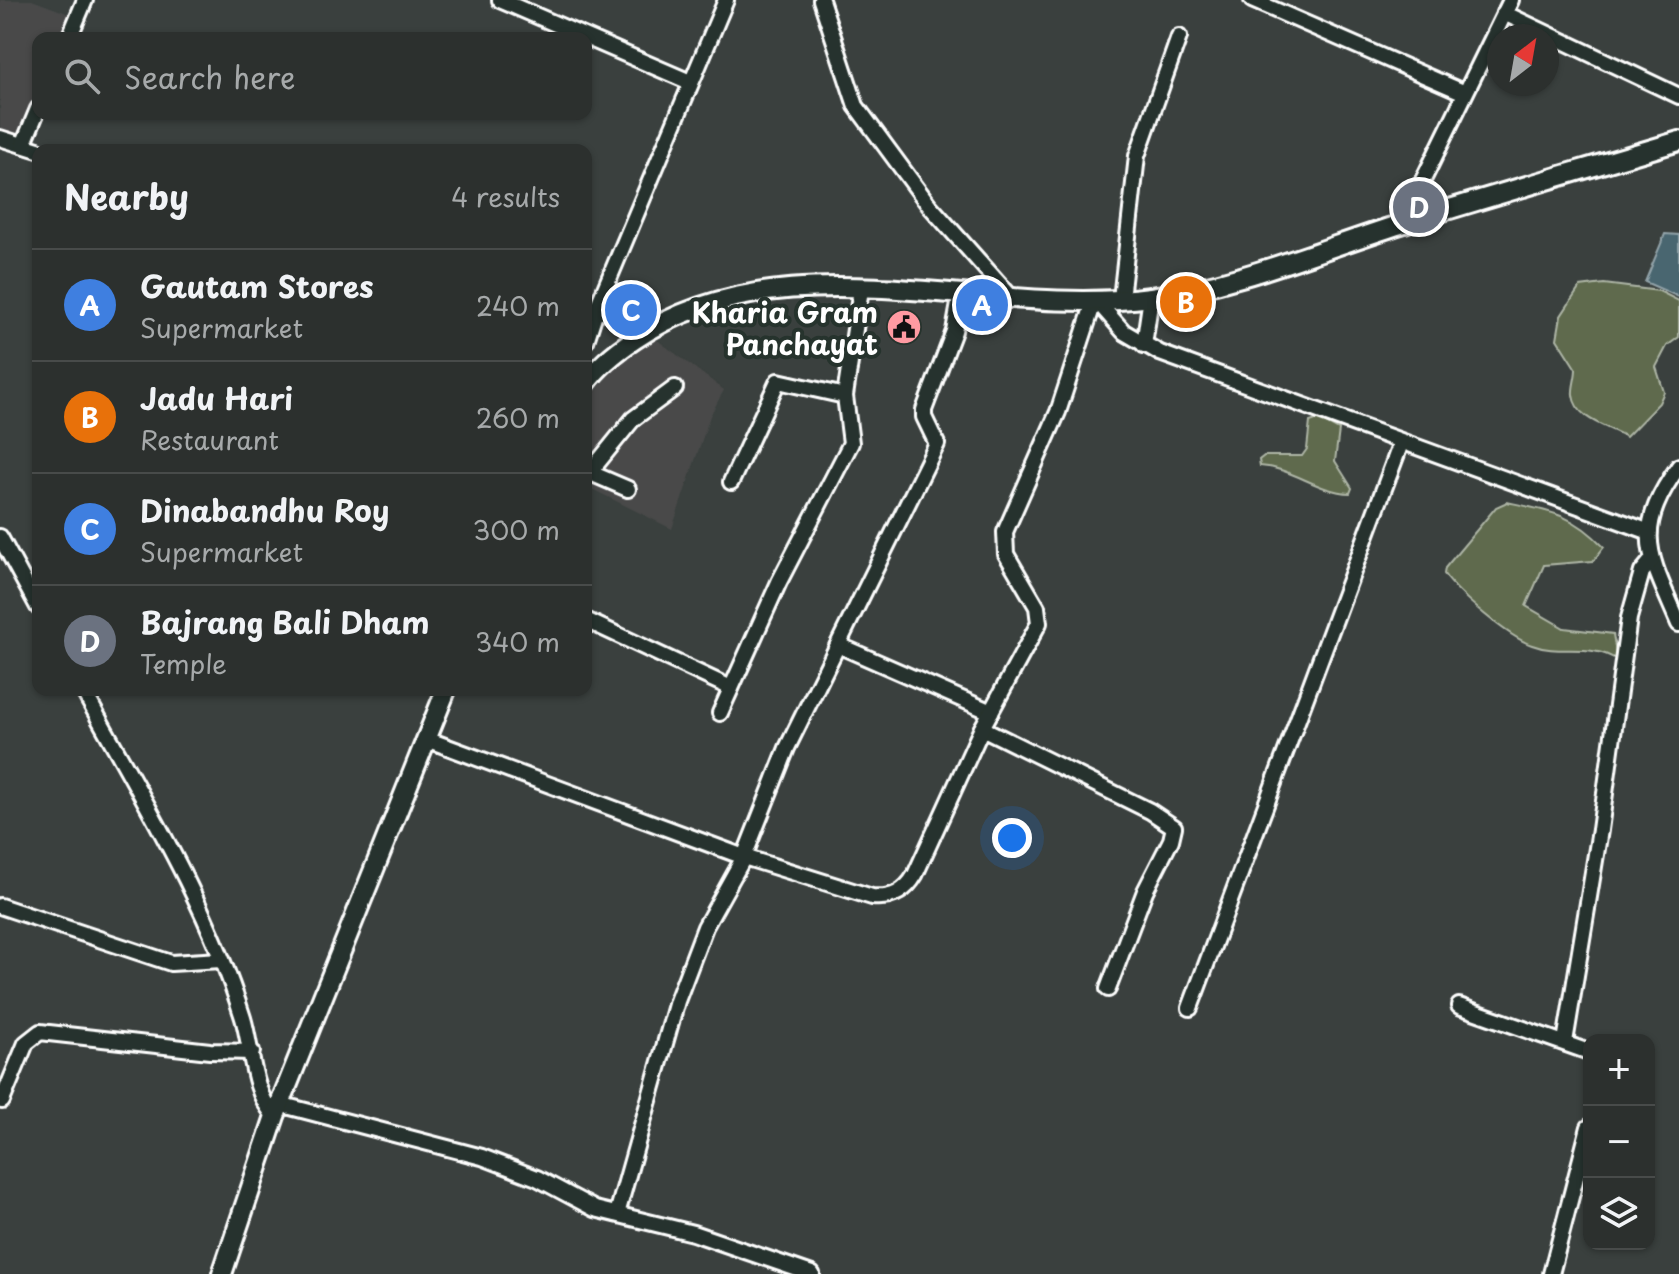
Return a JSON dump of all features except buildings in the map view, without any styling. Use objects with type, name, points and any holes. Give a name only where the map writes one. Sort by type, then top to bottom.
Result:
[{"type":"main road","points":[[592,377],[617,351],[658,323],[698,305],[744,294],[814,287],[1095,299],[1151,297],[1219,283],[1402,223],[1679,141]]},
{"type":"main road","points":[[222,1274],[277,1110],[444,696]]},
{"type":"street","points":[[72,32],[85,0]]},
{"type":"street","points":[[592,307],[726,0]]},
{"type":"street","points":[[821,0],[856,106],[929,205],[1010,296]]},
{"type":"street","points":[[1252,0],[1465,93]]},
{"type":"street","points":[[507,1],[577,32]]},
{"type":"street","points":[[1402,223],[1507,7],[1679,96]]},
{"type":"street","points":[[1121,299],[1137,156],[1179,37]]},
{"type":"street","points":[[592,39],[690,82]]},
{"type":"street","points":[[23,145],[33,120]]},
{"type":"street","points":[[0,138],[32,148]]},
{"type":"street","points":[[720,713],[779,582],[851,443],[845,396],[861,289]]},
{"type":"street","points":[[617,1214],[677,1001],[705,927],[744,857],[787,748],[937,444],[924,417],[924,410],[954,331],[961,293]]},
{"type":"street","points":[[1144,345],[1151,297]]},
{"type":"street","points":[[1095,299],[1113,322],[1144,345],[1401,443],[1647,531]]},
{"type":"street","points":[[426,739],[744,857],[872,897],[887,897],[901,892],[915,875],[982,728],[1039,623],[1037,607],[1006,554],[1005,532],[1058,412],[1095,299]]},
{"type":"street","points":[[592,309],[658,323]]},
{"type":"street","points":[[731,482],[778,381],[845,396]]},
{"type":"street","points":[[592,467],[633,419],[675,388]]},
{"type":"street","points":[[1190,1008],[1401,443]]},
{"type":"street","points":[[1679,466],[1655,503],[1647,531],[1652,560],[1679,624]]},
{"type":"street","points":[[592,474],[628,489]]},
{"type":"street","points":[[0,537],[32,596]]},
{"type":"street","points":[[1565,1042],[1600,830],[1629,618],[1642,572],[1652,560]]},
{"type":"street","points":[[592,623],[731,688]]},
{"type":"street","points":[[838,645],[991,712]]},
{"type":"street","points":[[86,696],[189,884],[237,999],[261,1087],[277,1110],[482,1157],[552,1185],[595,1209],[693,1233],[812,1274]]},
{"type":"street","points":[[982,728],[1150,811],[1174,827],[1171,840],[1145,891],[1108,989]]},
{"type":"street","points":[[0,906],[171,963],[221,960]]},
{"type":"street","points":[[1459,1006],[1583,1050]]},
{"type":"street","points":[[2,1101],[26,1043],[40,1032],[210,1051],[252,1052]]},
{"type":"street","points":[[1551,1274],[1583,1150]]},
{"type":"shaded area","points":[[0,0],[32,0],[72,15],[65,32],[32,32],[32,109],[21,134],[0,128]]},
{"type":"shaded area","points":[[652,336],[724,390],[710,416],[672,529],[592,489],[592,396],[620,359]]},
{"type":"green space","points":[[1604,284],[1659,291],[1679,301],[1679,337],[1667,346],[1656,367],[1664,392],[1659,403],[1626,437],[1586,416],[1575,404],[1573,389],[1576,369],[1557,339],[1561,316],[1580,287]]},
{"type":"green space","points":[[1319,419],[1339,430],[1335,461],[1352,488],[1350,493],[1327,489],[1283,471],[1260,466],[1259,460],[1264,456],[1302,456],[1307,449],[1310,422]]},
{"type":"green space","points":[[1507,502],[1536,508],[1571,521],[1604,547],[1593,561],[1544,565],[1526,606],[1564,628],[1613,634],[1617,660],[1586,650],[1532,645],[1484,614],[1444,574],[1445,568],[1496,507]]},
{"type":"water","points":[[1665,234],[1679,235],[1679,297],[1645,282]]},
{"type":"place","name":"Bajrang Bali Dham","points":[[1419,207]]},
{"type":"place","name":"Jadu Hari","points":[[1186,302]]},
{"type":"place","name":"Gautam Stores","points":[[982,305]]},
{"type":"place","name":"Dinabandhu Roy","points":[[631,310]]},
{"type":"place","name":"Kharia Gram Panchayat","points":[[904,327]]}]
